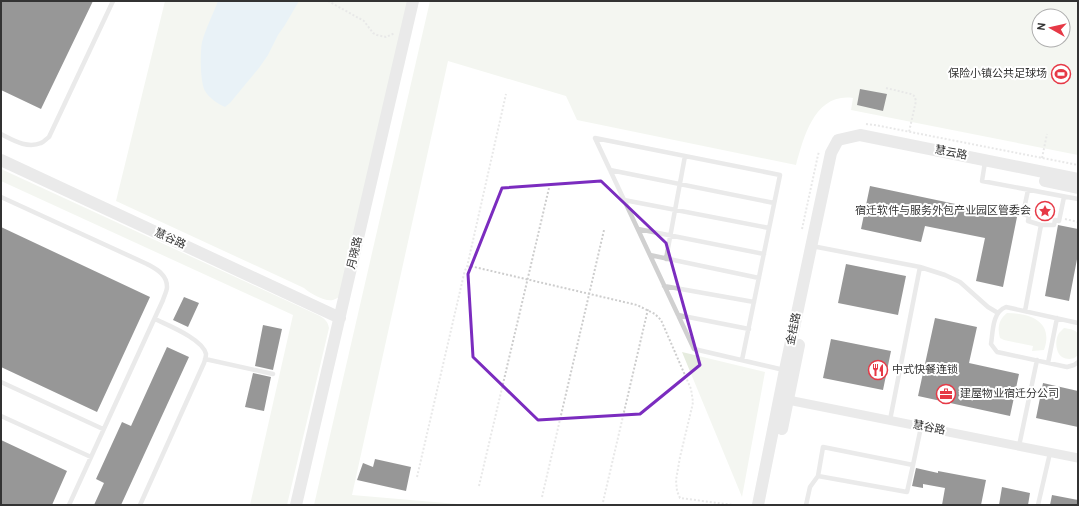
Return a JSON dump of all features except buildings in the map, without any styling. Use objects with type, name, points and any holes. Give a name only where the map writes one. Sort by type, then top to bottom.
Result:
[{"type":"street","name":"月晓路","points":[[296,505],[413,1]]},
{"type":"street","name":"慧云路","points":[[835,153],[844,147],[858,143],[1078,179]]},
{"type":"street","name":"金桂路","points":[[766,505],[784,399],[835,153]]},
{"type":"street","name":"慧谷路","points":[[1,160],[340,318]]},
{"type":"street","name":"慧云路","points":[[985,164],[1078,188]]},
{"type":"street","name":"金桂路","points":[[758,505],[784,399],[785,370],[815,247]]},
{"type":"street","name":"慧谷路","points":[[784,399],[1078,458]]},
{"type":"lane","points":[[1,134],[20,143],[30,145],[41,143],[49,137],[113,1]]},
{"type":"lane","points":[[742,360],[780,175],[595,138],[694,349],[785,370]]},
{"type":"lane","points":[[666,259],[685,156]]},
{"type":"lane","points":[[985,164],[982,180],[1078,199]]},
{"type":"lane","points":[[610,170],[774,203]]},
{"type":"lane","points":[[1028,190],[1023,214],[1029,216],[1028,221],[1041,225],[1054,225],[1055,220],[1059,221],[1064,197]]},
{"type":"lane","points":[[1,197],[157,269],[165,276],[167,287],[163,300],[69,505]]},
{"type":"lane","points":[[624,200],[769,228]]},
{"type":"lane","points":[[1025,311],[1041,225]]},
{"type":"lane","points":[[638,229],[764,254]]},
{"type":"lane","points":[[815,247],[920,267],[945,275],[960,282],[988,307],[998,313]]},
{"type":"lane","points":[[650,255],[759,278]]},
{"type":"lane","points":[[890,420],[920,267]]},
{"type":"lane","points":[[664,286],[754,302]]},
{"type":"lane","points":[[1078,323],[1006,307],[1000,309],[996,316],[991,344],[997,352],[1066,367],[1074,365],[1078,362]]},
{"type":"lane","points":[[678,315],[749,329]]},
{"type":"lane","points":[[1048,363],[1057,318]]},
{"type":"lane","points":[[140,505],[204,363],[206,354],[202,346],[193,339],[154,319]]},
{"type":"lane","points":[[205,359],[273,374]]},
{"type":"lane","points":[[1020,446],[1036,360]]},
{"type":"lane","points":[[1,382],[104,429]]},
{"type":"lane","points":[[1,416],[91,457]]},
{"type":"lane","points":[[818,476],[907,492],[921,427]]},
{"type":"lane","points":[[806,505],[810,487],[818,476],[823,447],[913,465]]},
{"type":"lane","points":[[1038,505],[1050,452]]},
{"type":"path","points":[[328,1],[364,21],[373,33],[377,35],[386,37],[407,27]]},
{"type":"path","points":[[886,88],[911,94],[916,98],[909,132]]},
{"type":"path","points":[[417,478],[506,94]]},
{"type":"path","points":[[1042,158],[1046,134]]},
{"type":"path","points":[[479,486],[549,188]]},
{"type":"path","points":[[1060,218],[1078,222]]},
{"type":"path","points":[[542,496],[604,230]]},
{"type":"path","points":[[467,267],[475,266],[637,305],[648,309],[655,314],[661,320],[691,389],[692,396],[692,407],[676,480],[677,491],[680,498],[733,505]]},
{"type":"path","points":[[604,502],[648,309]]},
{"type":"highlighted area","points":[[601,181],[666,243],[700,365],[640,414],[538,420],[473,357],[468,274],[502,188]]},
{"type":"shaded area","points":[[165,1],[409,1],[341,295],[336,299],[326,300],[317,297],[304,288],[116,201]]},
{"type":"shaded area","points":[[430,1],[1078,1],[1078,155],[851,110],[853,98],[840,98],[829,102],[820,109],[813,119],[803,142],[796,165],[577,120],[566,96],[448,61],[352,495],[469,505],[314,505]]},
{"type":"shaded area","points":[[1,169],[320,316],[326,321],[329,328],[287,505],[250,505],[293,315],[1,181]]},
{"type":"shaded area","points":[[1007,313],[1016,313],[1032,317],[1043,326],[1046,332],[1044,350],[1032,351],[1033,346],[1000,338],[999,324]]},
{"type":"shaded area","points":[[1064,328],[1074,330],[1078,334],[1078,353],[1074,358],[1066,359],[1062,357],[1057,349],[1056,342],[1059,333]]},
{"type":"shaded area","points":[[682,352],[765,372],[742,497]]},
{"type":"water","points":[[218,1],[299,1],[259,68],[225,107],[207,94],[203,87],[201,74],[202,42]]},
{"type":"place","name":"保险小镇公共足球场","points":[[1061,74]]},
{"type":"place","name":"宿迁软件与服务外包产业园区管委会","points":[[1045,211]]},
{"type":"place","name":"中式快餐连锁","points":[[878,370]]},
{"type":"place","name":"建屋物业宿迁分公司","points":[[946,394]]}]
